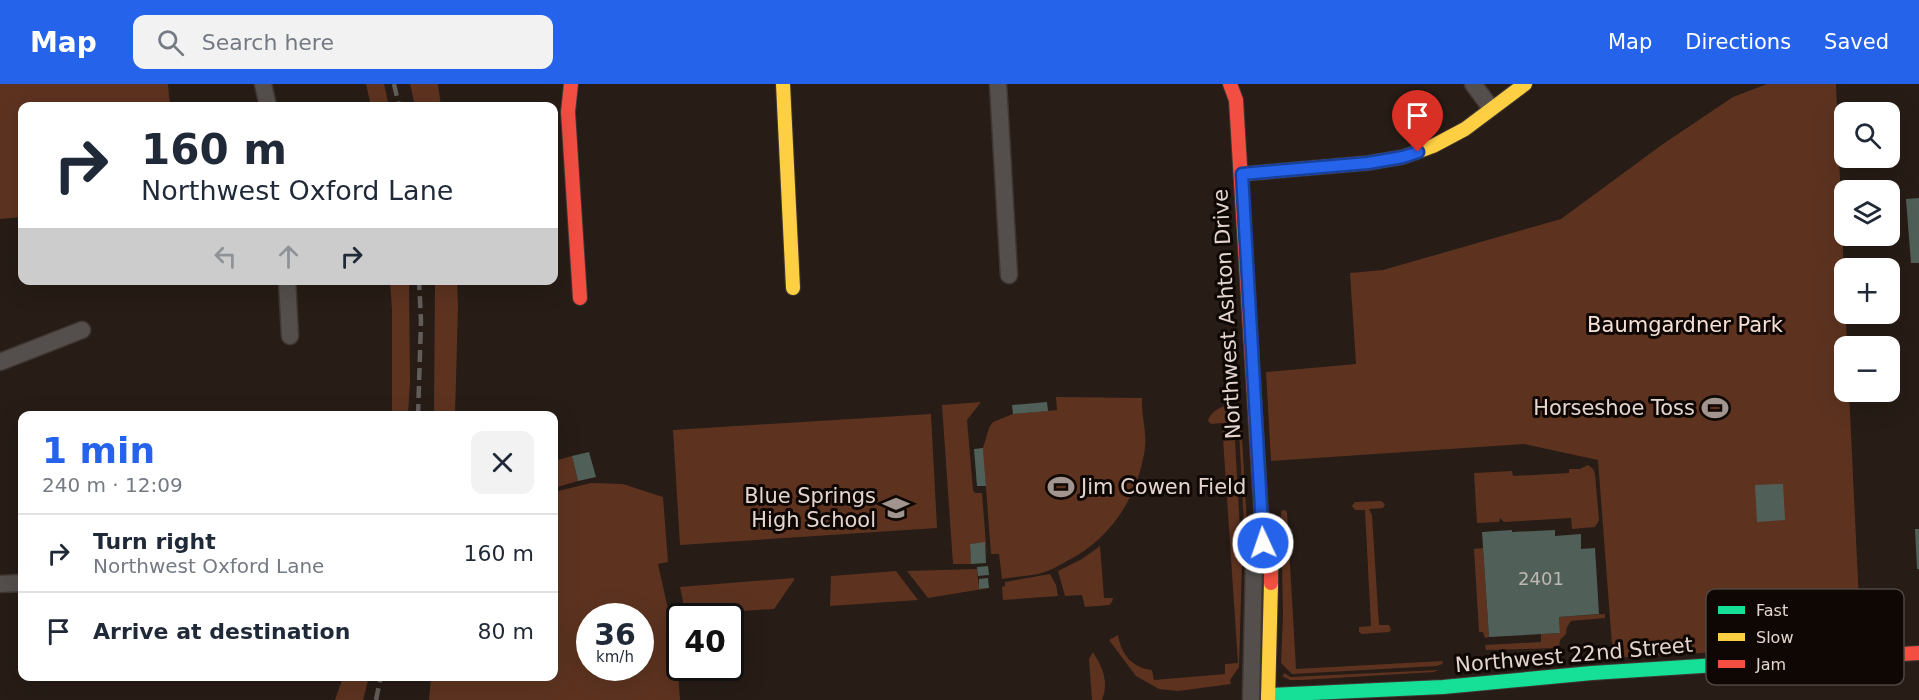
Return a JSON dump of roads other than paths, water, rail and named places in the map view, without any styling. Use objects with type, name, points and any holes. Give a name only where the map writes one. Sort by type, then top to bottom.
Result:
[{"type":"street","points":[[263,84],[267,102]]},
{"type":"street","points":[[571,84],[568,112],[580,298]]},
{"type":"street","points":[[783,84],[793,288]]},
{"type":"street","points":[[998,84],[1009,274]]},
{"type":"street","name":"Northwest Ashton Drive","points":[[1230,84],[1236,100],[1242,174],[1263,543],[1270,561],[1268,698]]},
{"type":"street","points":[[1473,84],[1491,108]]},
{"type":"street","points":[[1242,174],[1368,163],[1403,157],[1433,146],[1465,129],[1525,84]]},
{"type":"street","points":[[287,285],[290,336]]},
{"type":"street","points":[[0,362],[82,330]]},
{"type":"street","name":"Northwest Ashton Drive","points":[[1251,700],[1254,560],[1263,543]]},
{"type":"street","points":[[0,584],[18,583]]},
{"type":"street","name":"Northwest 22nd Street","points":[[1904,654],[1919,653]]},
{"type":"street","name":"Northwest 22nd Street","points":[[1268,698],[1706,666]]},
{"type":"railway","points":[[394,84],[398,102]]},
{"type":"railway","points":[[418,411],[421,321],[419,285]]},
{"type":"railway","points":[[376,700],[380,681]]},
{"type":"place","name":"Horseshoe Toss","points":[[1715,408]]},
{"type":"place","name":"Jim Cowen Field","points":[[1061,487]]},
{"type":"place","name":"Blue Springs High School","points":[[896,508]]},
{"type":"park label","name":"Baumgardner Park","points":[[1685,325]]}]
